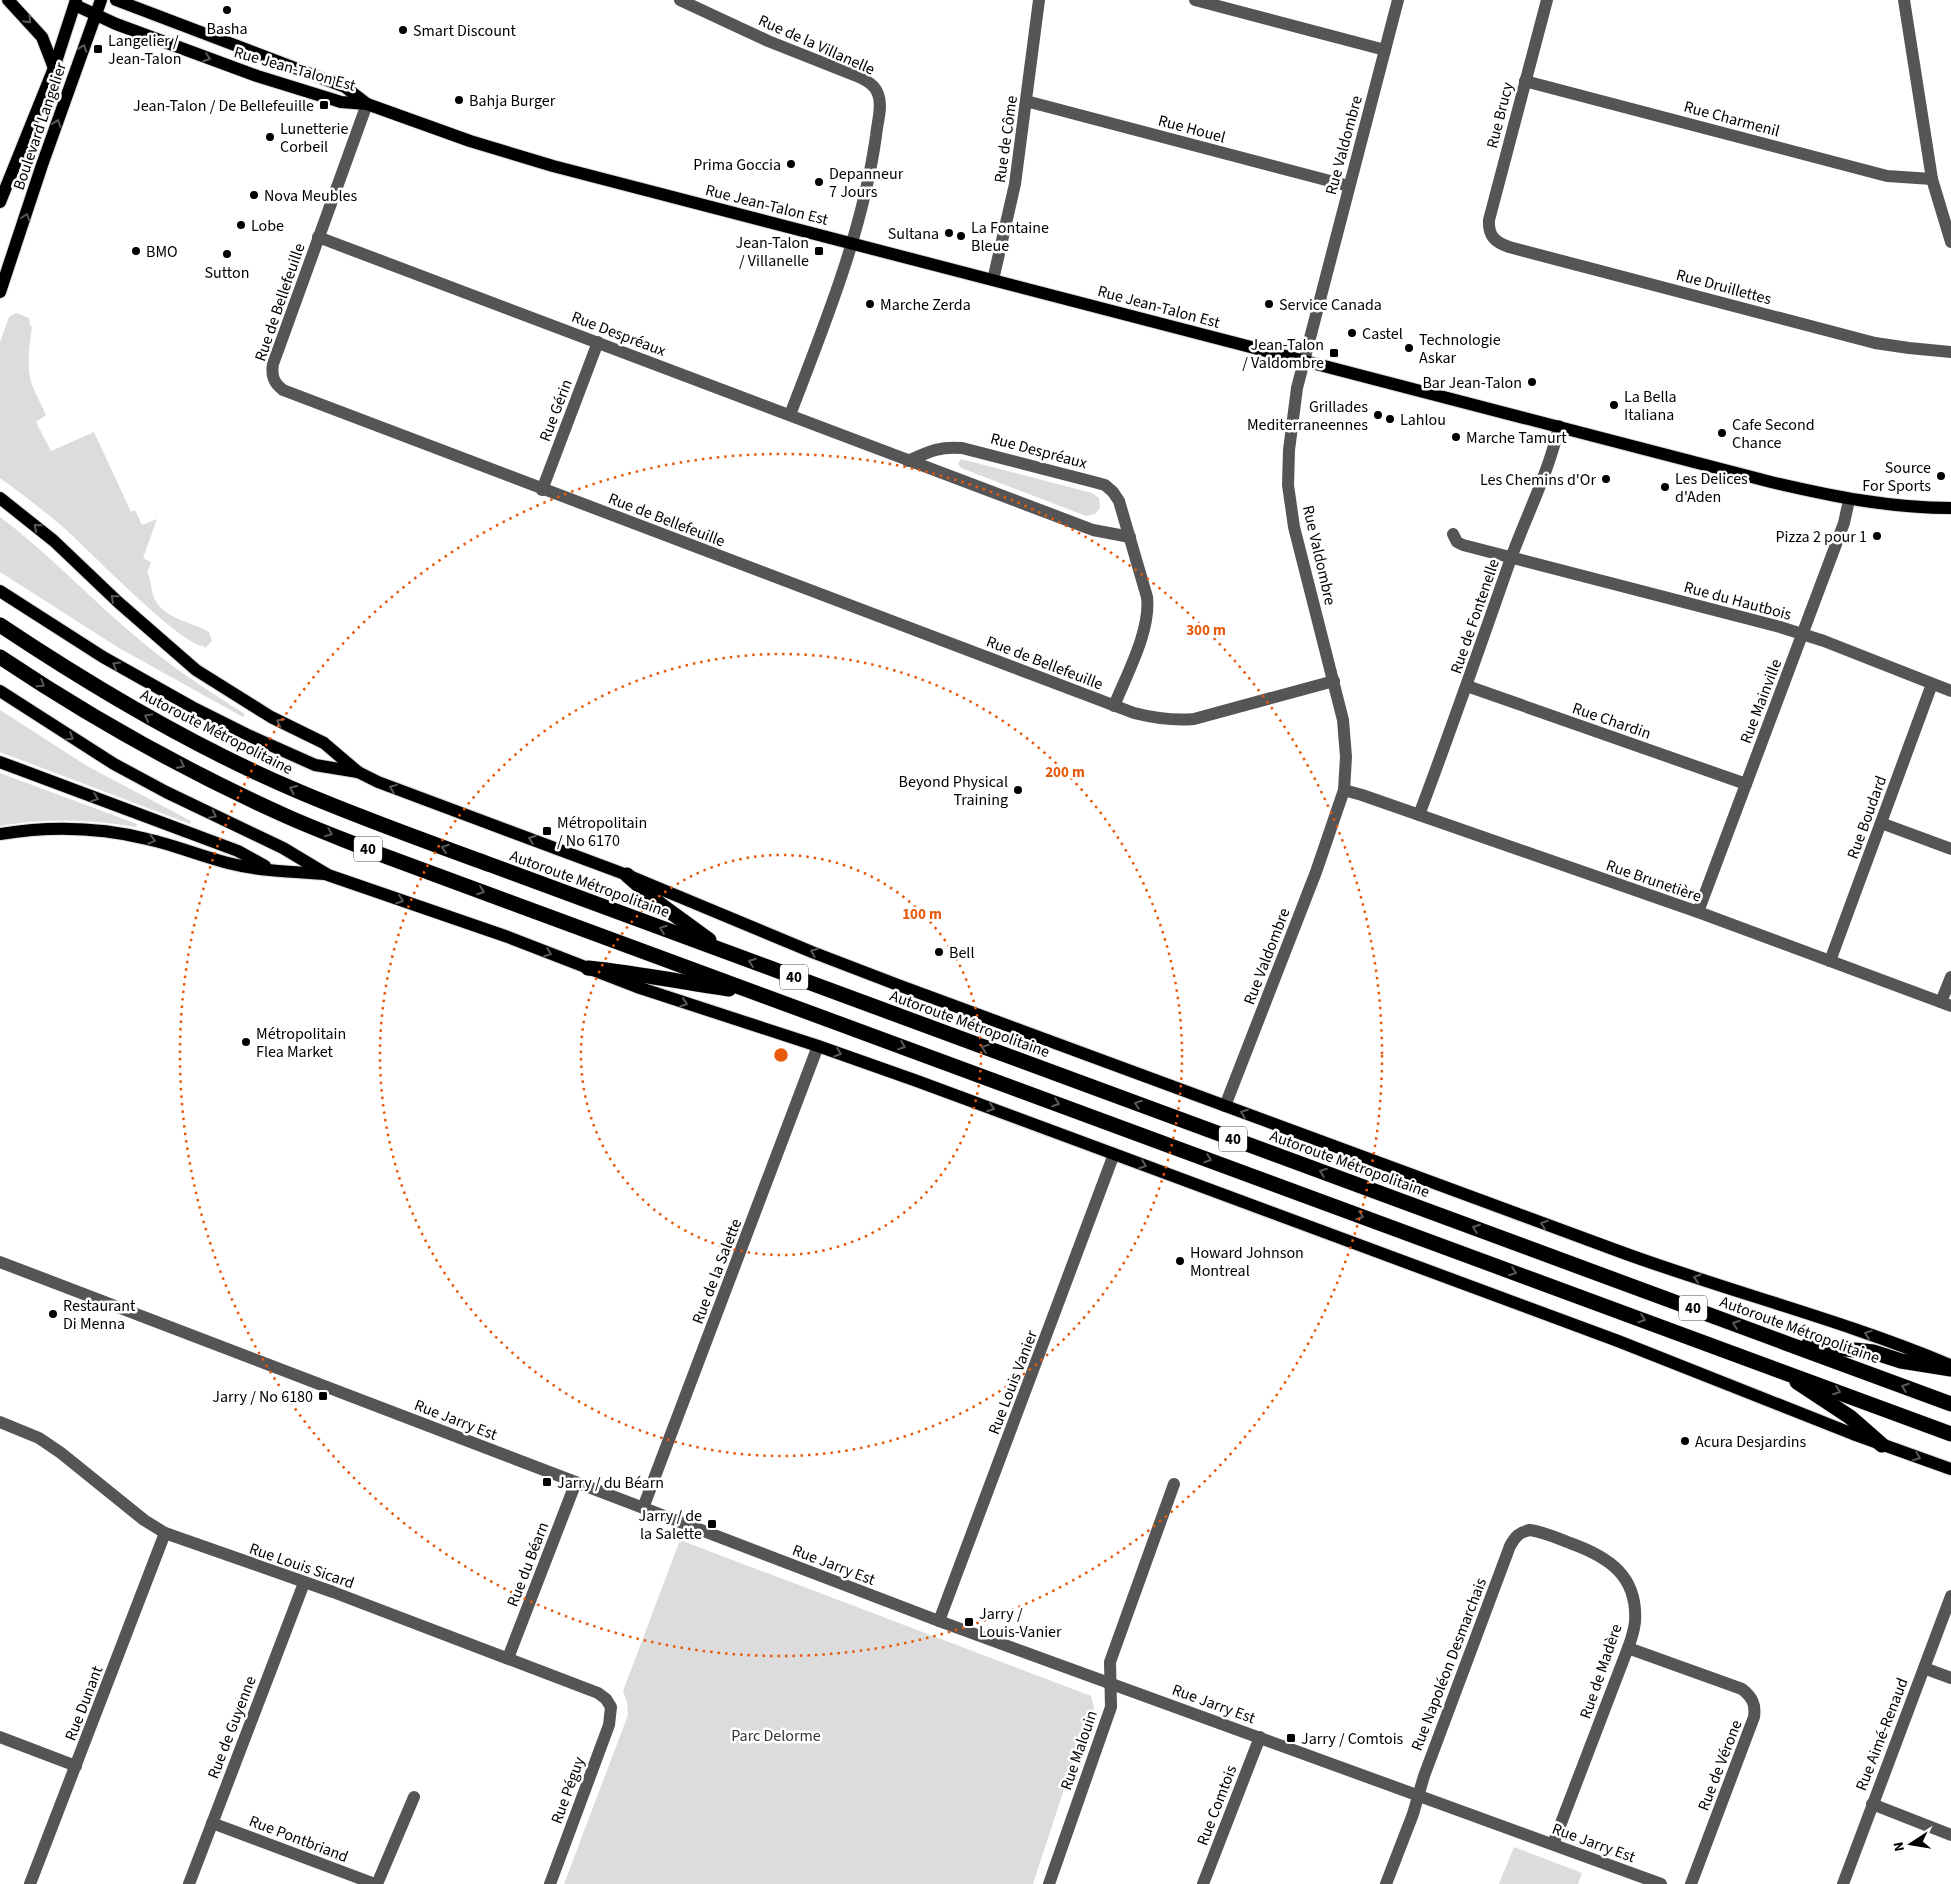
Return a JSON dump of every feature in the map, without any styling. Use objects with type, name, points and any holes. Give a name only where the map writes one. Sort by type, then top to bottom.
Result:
[{"type":"highway","name":"Autoroute Métropolitaine","points":[[0,625],[150,718],[293,789],[389,827],[725,952],[1951,1404]]},
{"type":"highway","name":"40","points":[[0,658],[122,733],[209,779],[287,816],[374,852],[1951,1434]]},
{"type":"highway","points":[[627,875],[661,905],[725,952]]},
{"type":"highway","points":[[588,968],[642,974],[660,979],[758,993]]},
{"type":"highway","points":[[1782,1341],[1873,1352],[1902,1360],[1951,1367]]},
{"type":"highway","points":[[1775,1368],[1850,1417],[1882,1445]]},
{"type":"main road","points":[[8,0],[42,37],[54,68]]},
{"type":"main road","name":"Boulevard Langelier","points":[[0,292],[101,0]]},
{"type":"main road","name":"Rue Jean-Talon Est","points":[[116,0],[345,87],[367,104]]},
{"type":"main road","name":"Boulevard Langelier","points":[[0,202],[54,68],[75,3]]},
{"type":"main road","name":"Rue Jean-Talon Est","points":[[75,3],[116,24],[257,76],[341,102],[367,104],[500,151],[1771,482],[1849,500],[1901,506],[1951,508]]},
{"type":"main road","points":[[0,498],[54,541],[118,602],[196,670],[271,717],[324,743],[358,772]]},
{"type":"main road","points":[[0,591],[103,658],[200,711],[315,765],[358,772],[414,796],[627,875],[886,980],[1664,1268],[1811,1314],[1914,1350],[1951,1367]]},
{"type":"main road","points":[[0,691],[114,764],[189,803],[283,848],[328,874],[508,937],[637,987],[818,1046],[1114,1154],[1618,1340],[1882,1445],[1951,1469]]},
{"type":"main road","points":[[0,762],[238,851],[274,870]]},
{"type":"main road","points":[[0,834],[52,829],[106,831],[148,839],[226,862],[274,870],[328,874]]},
{"type":"street","name":"Rue de la Villanelle","points":[[680,0],[768,41],[859,77],[874,87],[880,100],[872,160],[846,266],[790,415]]},
{"type":"street","name":"Rue de Côme","points":[[992,280],[1012,204],[1039,0]]},
{"type":"street","points":[[1195,0],[1246,6],[1385,50]]},
{"type":"street","name":"Rue Valdombre","points":[[1225,1106],[1316,872],[1344,790],[1346,757],[1343,720],[1294,527],[1288,485],[1290,432],[1304,361],[1398,0]]},
{"type":"street","name":"Rue Brucy","points":[[1492,238],[1489,230],[1489,220],[1546,0]]},
{"type":"street","points":[[1904,0],[1932,179],[1951,242]]},
{"type":"street","name":"Rue Charmenil","points":[[1525,80],[1887,176],[1932,179]]},
{"type":"street","name":"Rue Houel","points":[[1026,101],[1349,186]]},
{"type":"street","name":"Rue de Bellefeuille","points":[[367,104],[273,364],[273,378],[277,385],[295,396],[1114,706],[1156,719],[1177,721],[1213,714],[1334,681]]},
{"type":"street","name":"Rue Despréaux","points":[[318,237],[1093,530],[1130,537]]},
{"type":"street","name":"Rue Druillettes","points":[[1492,238],[1510,247],[1875,343],[1951,352]]},
{"type":"street","name":"Rue Gérin","points":[[542,490],[598,342]]},
{"type":"street","name":"Rue de Fontenelle","points":[[1419,815],[1550,456],[1559,426]]},
{"type":"street","name":"Rue Despréaux","points":[[908,461],[934,449],[962,448],[1105,485],[1114,492],[1121,507],[1130,537],[1147,596],[1148,608],[1142,636],[1114,706]]},
{"type":"street","name":"Rue Mainville","points":[[1698,912],[1844,522],[1849,500]]},
{"type":"street","name":"Rue du Hautbois","points":[[1453,534],[1458,542],[1463,545],[1802,634],[1951,691]]},
{"type":"street","name":"Rue Boudard","points":[[1830,961],[1932,684]]},
{"type":"street","name":"Rue Chardin","points":[[1467,686],[1746,784]]},
{"type":"street","name":"Rue Brunetière","points":[[1344,790],[1698,912],[1946,1004]]},
{"type":"street","points":[[1881,823],[1951,849]]},
{"type":"street","points":[[1946,1004],[1951,977]]},
{"type":"street","name":"Rue de la Salette","points":[[643,1508],[818,1046]]},
{"type":"street","name":"Rue Louis Vanier","points":[[939,1621],[1114,1154]]},
{"type":"street","name":"Rue Jarry Est","points":[[0,1262],[939,1621],[1111,1682],[1661,1884]]},
{"type":"street","name":"Rue Louis Sicard","points":[[0,1422],[47,1443],[144,1520],[165,1533],[508,1658],[598,1693],[606,1699],[611,1707]]},
{"type":"street","name":"Rue du Béarn","points":[[508,1658],[576,1482]]},
{"type":"street","name":"Rue Malouin","points":[[1049,1884],[1111,1707],[1110,1662],[1174,1484]]},
{"type":"street","name":"Rue de Madère","points":[[1510,1546],[1515,1537],[1522,1532],[1530,1530],[1590,1550],[1606,1558],[1618,1570],[1628,1583],[1632,1598],[1635,1624],[1628,1648],[1553,1844]]},
{"type":"street","name":"Rue Dunant","points":[[30,1884],[165,1533]]},
{"type":"street","name":"Rue Napoléon Desmarchais","points":[[1386,1884],[1427,1767],[1510,1546]]},
{"type":"street","name":"Rue de Guyenne","points":[[189,1884],[304,1583]]},
{"type":"street","name":"Rue Aimé-Renaud","points":[[1843,1884],[1951,1596]]},
{"type":"street","name":"Rue de Vérone","points":[[1628,1648],[1742,1689],[1748,1694],[1756,1709],[1691,1884]]},
{"type":"street","points":[[1924,1668],[1951,1678]]},
{"type":"street","name":"Rue Péguy","points":[[550,1884],[609,1725],[611,1707]]},
{"type":"street","points":[[0,1737],[76,1766]]},
{"type":"street","name":"Rue Comtois","points":[[1203,1884],[1260,1737]]},
{"type":"street","points":[[376,1884],[414,1797]]},
{"type":"street","points":[[1872,1804],[1951,1835]]},
{"type":"street","name":"Rue Pontbriand","points":[[212,1823],[376,1884]]},
{"type":"green space","points":[[16,313],[29,318],[30,326],[32,326],[29,354],[31,382],[46,415],[36,422],[51,451],[94,432],[131,512],[135,510],[142,525],[157,519],[143,558],[151,562],[147,573],[155,600],[160,607],[172,616],[209,632],[212,641],[205,648],[176,631],[134,595],[64,528],[0,478],[0,342],[9,317]]},
{"type":"green space","points":[[961,459],[1092,493],[1099,498],[1100,508],[1095,514],[1086,516],[961,468],[958,464]]},
{"type":"green space","points":[[0,517],[46,555],[135,637],[181,672],[245,714],[243,717],[119,648],[0,572]]},
{"type":"green space","points":[[0,710],[87,766],[191,821],[190,824],[0,752]]},
{"type":"green space","points":[[0,773],[137,824],[136,827],[68,820],[0,826]]},
{"type":"green space","name":"Parc Delorme","points":[[680,1540],[1091,1696],[1094,1708],[1071,1768],[1033,1884],[564,1884],[628,1715],[627,1702],[623,1691]]},
{"type":"green space","points":[[1514,1847],[1582,1873],[1578,1884],[1499,1884]]},
{"type":"place","name":"Basha","points":[[227,10]]},
{"type":"place","name":"Smart Discount","points":[[403,30]]},
{"type":"place","name":"Langelier / Jean-Talon","points":[[98,49]]},
{"type":"place","name":"Bahja Burger","points":[[459,100]]},
{"type":"place","name":"Jean-Talon / De Bellefeuille","points":[[324,105]]},
{"type":"place","name":"Lunetterie Corbeil","points":[[270,137]]},
{"type":"place","name":"Prima Goccia","points":[[791,164]]},
{"type":"place","name":"Depanneur 7 Jours","points":[[819,182]]},
{"type":"place","name":"Nova Meubles","points":[[254,195]]},
{"type":"place","name":"Lobe","points":[[241,225]]},
{"type":"place","name":"Sultana","points":[[949,233]]},
{"type":"place","name":"La Fontaine Bleue","points":[[961,236]]},
{"type":"place","name":"BMO","points":[[136,251]]},
{"type":"place","name":"Jean-Talon / Villanelle","points":[[819,251]]},
{"type":"place","name":"Sutton","points":[[227,254]]},
{"type":"place","name":"Marche Zerda","points":[[870,304]]},
{"type":"place","name":"Service Canada","points":[[1269,304]]},
{"type":"place","name":"Castel","points":[[1352,333]]},
{"type":"place","name":"Technologie Askar","points":[[1409,348]]},
{"type":"place","name":"Jean-Talon / Valdombre","points":[[1334,353]]},
{"type":"place","name":"Bar Jean-Talon","points":[[1532,382]]},
{"type":"place","name":"La Bella Italiana","points":[[1614,405]]},
{"type":"place","name":"Grillades Mediterraneennes","points":[[1378,415]]},
{"type":"place","name":"Lahlou","points":[[1390,419]]},
{"type":"place","name":"Cafe Second Chance","points":[[1722,433]]},
{"type":"place","name":"Marche Tamurt","points":[[1456,437]]},
{"type":"place","name":"Source For Sports","points":[[1941,476]]},
{"type":"place","name":"Les Chemins d'Or","points":[[1606,479]]},
{"type":"place","name":"Les Delices d'Aden","points":[[1665,487]]},
{"type":"place","name":"Pizza 2 pour 1","points":[[1877,536]]},
{"type":"place","name":"Beyond Physical Training","points":[[1018,790]]},
{"type":"place","name":"Métropolitain / No 6170","points":[[547,831]]},
{"type":"place","name":"Bell","points":[[939,952]]},
{"type":"place","name":"Métropolitain Flea Market","points":[[246,1042]]},
{"type":"place","name":"Howard Johnson Montreal","points":[[1180,1261]]},
{"type":"place","name":"Restaurant Di Menna","points":[[53,1314]]},
{"type":"place","name":"Jarry / No 6180","points":[[323,1396]]},
{"type":"place","name":"Acura Desjardins","points":[[1685,1441]]},
{"type":"place","name":"Jarry / du Béarn","points":[[547,1482]]},
{"type":"place","name":"Jarry / de la Salette","points":[[712,1524]]},
{"type":"place","name":"Jarry / Louis-Vanier","points":[[969,1622]]},
{"type":"place","name":"Jarry / Comtois","points":[[1291,1738]]}]
